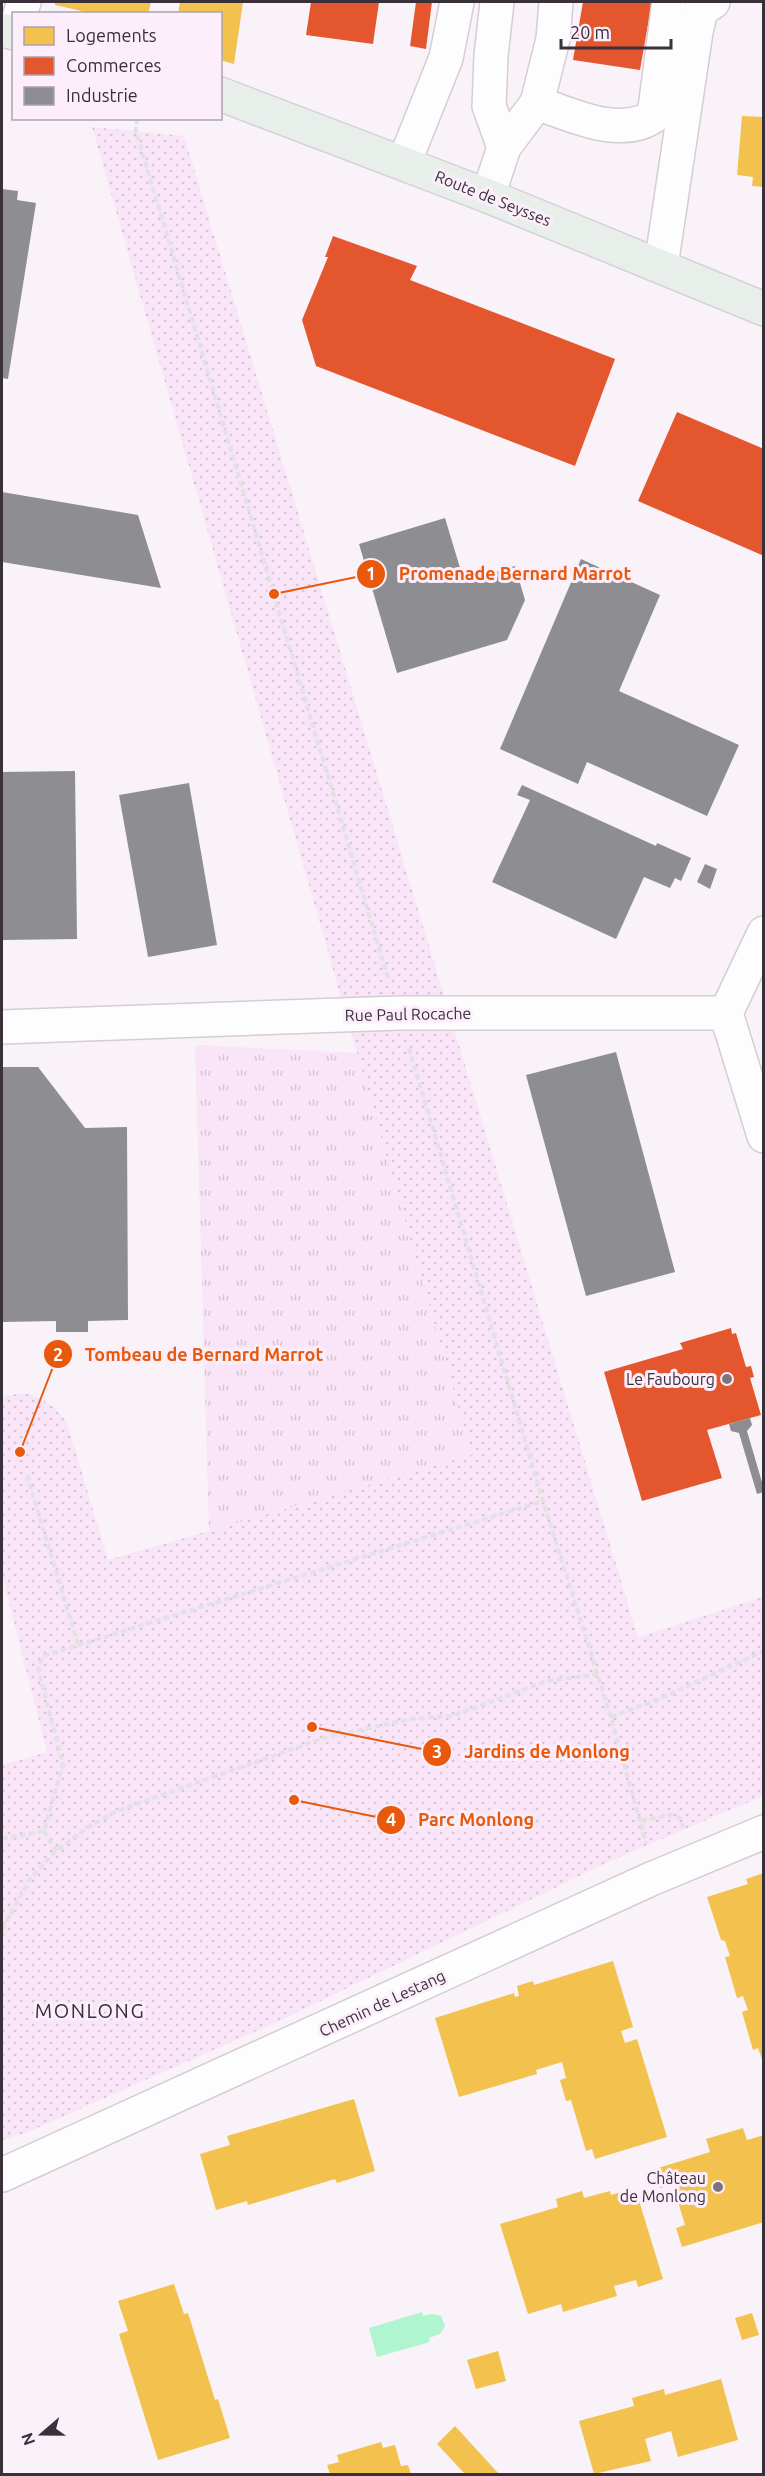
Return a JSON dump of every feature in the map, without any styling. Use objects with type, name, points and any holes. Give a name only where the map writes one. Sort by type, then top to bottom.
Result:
[{"type":"main road","name":"Route de Seysses","points":[[222,95],[404,162],[764,309]]},
{"type":"street","points":[[404,162],[446,58],[457,2]]},
{"type":"street","points":[[497,2],[489,106],[504,147]]},
{"type":"street","points":[[488,196],[504,147],[537,104],[553,39],[556,2]]},
{"type":"street","points":[[537,104],[604,125],[642,124],[654,116],[669,2]]},
{"type":"street","points":[[661,266],[696,32],[701,10],[713,2]]},
{"type":"street","points":[[764,933],[726,1013],[764,1137]]},
{"type":"street","name":"Rue Paul Rocache","points":[[2,1027],[399,1013],[726,1013]]},
{"type":"street","name":"Chemin de Lestang","points":[[2,2175],[651,1879],[764,1832]]},
{"type":"path","points":[[27,1475],[78,1644]]},
{"type":"path","points":[[56,1851],[44,1831],[63,1764],[38,1669],[43,1656],[543,1501]]},
{"type":"path","points":[[611,1717],[659,1699],[764,1651]]},
{"type":"path","points":[[2,1930],[30,1879],[56,1851],[87,1828],[119,1810],[324,1738],[411,1719],[452,1716],[547,1681],[598,1674]]},
{"type":"path","points":[[2,1839],[44,1831]]},
{"type":"green space","points":[[92,127],[184,136],[638,1637],[763,1597],[763,1796],[615,1859],[281,2020],[28,2132],[2,2140],[2,1765],[47,1752],[2,1575],[2,1398],[21,1394],[39,1398],[55,1408],[67,1423],[108,1560],[472,1455]]},
{"type":"green space","points":[[195,1045],[357,1053],[472,1455],[209,1531]]},
{"type":"shaded area","points":[[422,2312],[423,2316],[432,2314],[441,2316],[445,2326],[440,2334],[429,2338],[430,2342],[377,2357],[369,2328]]},
{"type":"building: Logements","points":[[55,2],[151,2],[148,12],[86,12],[55,5]]},
{"type":"building: Logements","points":[[180,2],[243,2],[234,64],[222,61],[222,12],[178,12]]},
{"type":"building: Logements","points":[[742,116],[764,117],[764,187],[752,186],[753,177],[737,175]]},
{"type":"building: Logements","points":[[764,1873],[763,2062],[758,2048],[753,2050],[742,2012],[748,2010],[743,1996],[737,1998],[725,1957],[730,1956],[725,1941],[721,1940],[707,1897],[748,1884],[746,1879]]},
{"type":"building: Logements","points":[[613,1961],[633,2027],[621,2031],[625,2043],[637,2039],[667,2137],[595,2159],[592,2149],[586,2151],[571,2100],[566,2101],[560,2080],[566,2078],[562,2062],[536,2070],[537,2074],[459,2097],[435,2018],[514,1993],[515,1997],[519,1996],[517,1986],[533,1981],[534,1985]]},
{"type":"building: Logements","points":[[354,2099],[375,2171],[337,2183],[335,2179],[248,2205],[247,2201],[216,2210],[200,2154],[230,2145],[227,2136]]},
{"type":"building: Logements","name":"Château de Monlong","points":[[743,2128],[747,2140],[764,2135],[764,2222],[682,2247],[676,2228],[685,2225],[673,2185],[660,2188],[655,2169],[710,2152],[706,2139]]},
{"type":"building: Logements","points":[[582,2191],[584,2198],[610,2191],[611,2195],[621,2192],[623,2198],[637,2194],[663,2279],[638,2287],[636,2280],[614,2286],[617,2296],[563,2312],[561,2304],[528,2314],[500,2224],[558,2207],[556,2199]]},
{"type":"building: Logements","points":[[174,2284],[184,2314],[188,2313],[215,2400],[218,2399],[230,2438],[158,2460],[119,2334],[128,2331],[118,2301]]},
{"type":"building: Logements","points":[[752,2313],[759,2335],[742,2340],[735,2318]]},
{"type":"building: Logements","points":[[498,2351],[506,2381],[476,2389],[467,2360]]},
{"type":"building: Logements","points":[[721,2379],[738,2440],[678,2457],[671,2431],[645,2439],[651,2461],[594,2474],[579,2421],[634,2406],[632,2398],[664,2389],[665,2395]]},
{"type":"building: Logements","points":[[455,2426],[499,2474],[465,2474],[437,2444]]},
{"type":"building: Logements","points":[[381,2442],[383,2448],[395,2445],[401,2466],[408,2465],[411,2474],[330,2474],[327,2465],[339,2462],[337,2455]]},
{"type":"building: Commerces","points":[[311,2],[379,2],[373,44],[306,35]]},
{"type":"building: Commerces","points":[[416,2],[432,2],[426,49],[410,46]]},
{"type":"building: Commerces","points":[[583,2],[652,2],[640,70],[573,60]]},
{"type":"building: Commerces","points":[[333,236],[417,266],[410,280],[615,359],[575,466],[316,366],[302,320],[328,257],[325,257]]},
{"type":"building: Commerces","points":[[677,412],[764,449],[764,556],[638,501]]},
{"type":"building: Commerces","points":[[731,1328],[732,1334],[736,1333],[746,1367],[751,1366],[754,1377],[750,1378],[761,1415],[707,1430],[722,1478],[642,1501],[604,1372],[683,1349],[680,1343]]},
{"type":"building: Industrie","points":[[2,189],[18,191],[17,200],[36,203],[8,379],[2,378]]},
{"type":"building: Industrie","points":[[2,492],[138,515],[161,588],[2,562]]},
{"type":"building: Industrie","points":[[445,518],[464,581],[515,566],[525,600],[507,640],[397,673],[359,544]]},
{"type":"building: Industrie","points":[[581,559],[660,595],[619,691],[739,745],[707,816],[587,762],[578,784],[500,749]]},
{"type":"building: Industrie","points":[[75,771],[77,939],[2,940],[2,772]]},
{"type":"building: Industrie","points":[[189,783],[217,945],[148,957],[119,795]]},
{"type":"building: Industrie","points":[[522,785],[656,846],[657,843],[691,858],[681,881],[675,878],[670,888],[644,877],[616,939],[492,882],[530,800],[517,795]]},
{"type":"building: Industrie","points":[[705,864],[717,869],[710,889],[697,882]]},
{"type":"building: Industrie","points":[[616,1052],[675,1272],[586,1296],[526,1075]]},
{"type":"building: Industrie","points":[[2,1067],[38,1067],[85,1128],[127,1127],[128,1320],[88,1321],[88,1332],[56,1332],[56,1321],[2,1322]]},
{"type":"building: Industrie","points":[[750,1418],[752,1425],[747,1431],[764,1489],[764,1492],[757,1494],[739,1433],[731,1431],[729,1424]]},
{"type":"place","name":"Promenade Bernard Marrot","points":[[274,594]]},
{"type":"place","name":"Le Faubourg","points":[[727,1379]]},
{"type":"place","name":"Tombeau de Bernard Marrot","points":[[20,1452]]},
{"type":"place","name":"Jardins de Monlong","points":[[312,1727]]},
{"type":"place","name":"Parc Monlong","points":[[294,1800]]},
{"type":"place","name":"Château de Monlong","points":[[718,2187]]},
{"type":"district","name":"MONLONG","points":[[90,2011]]}]
